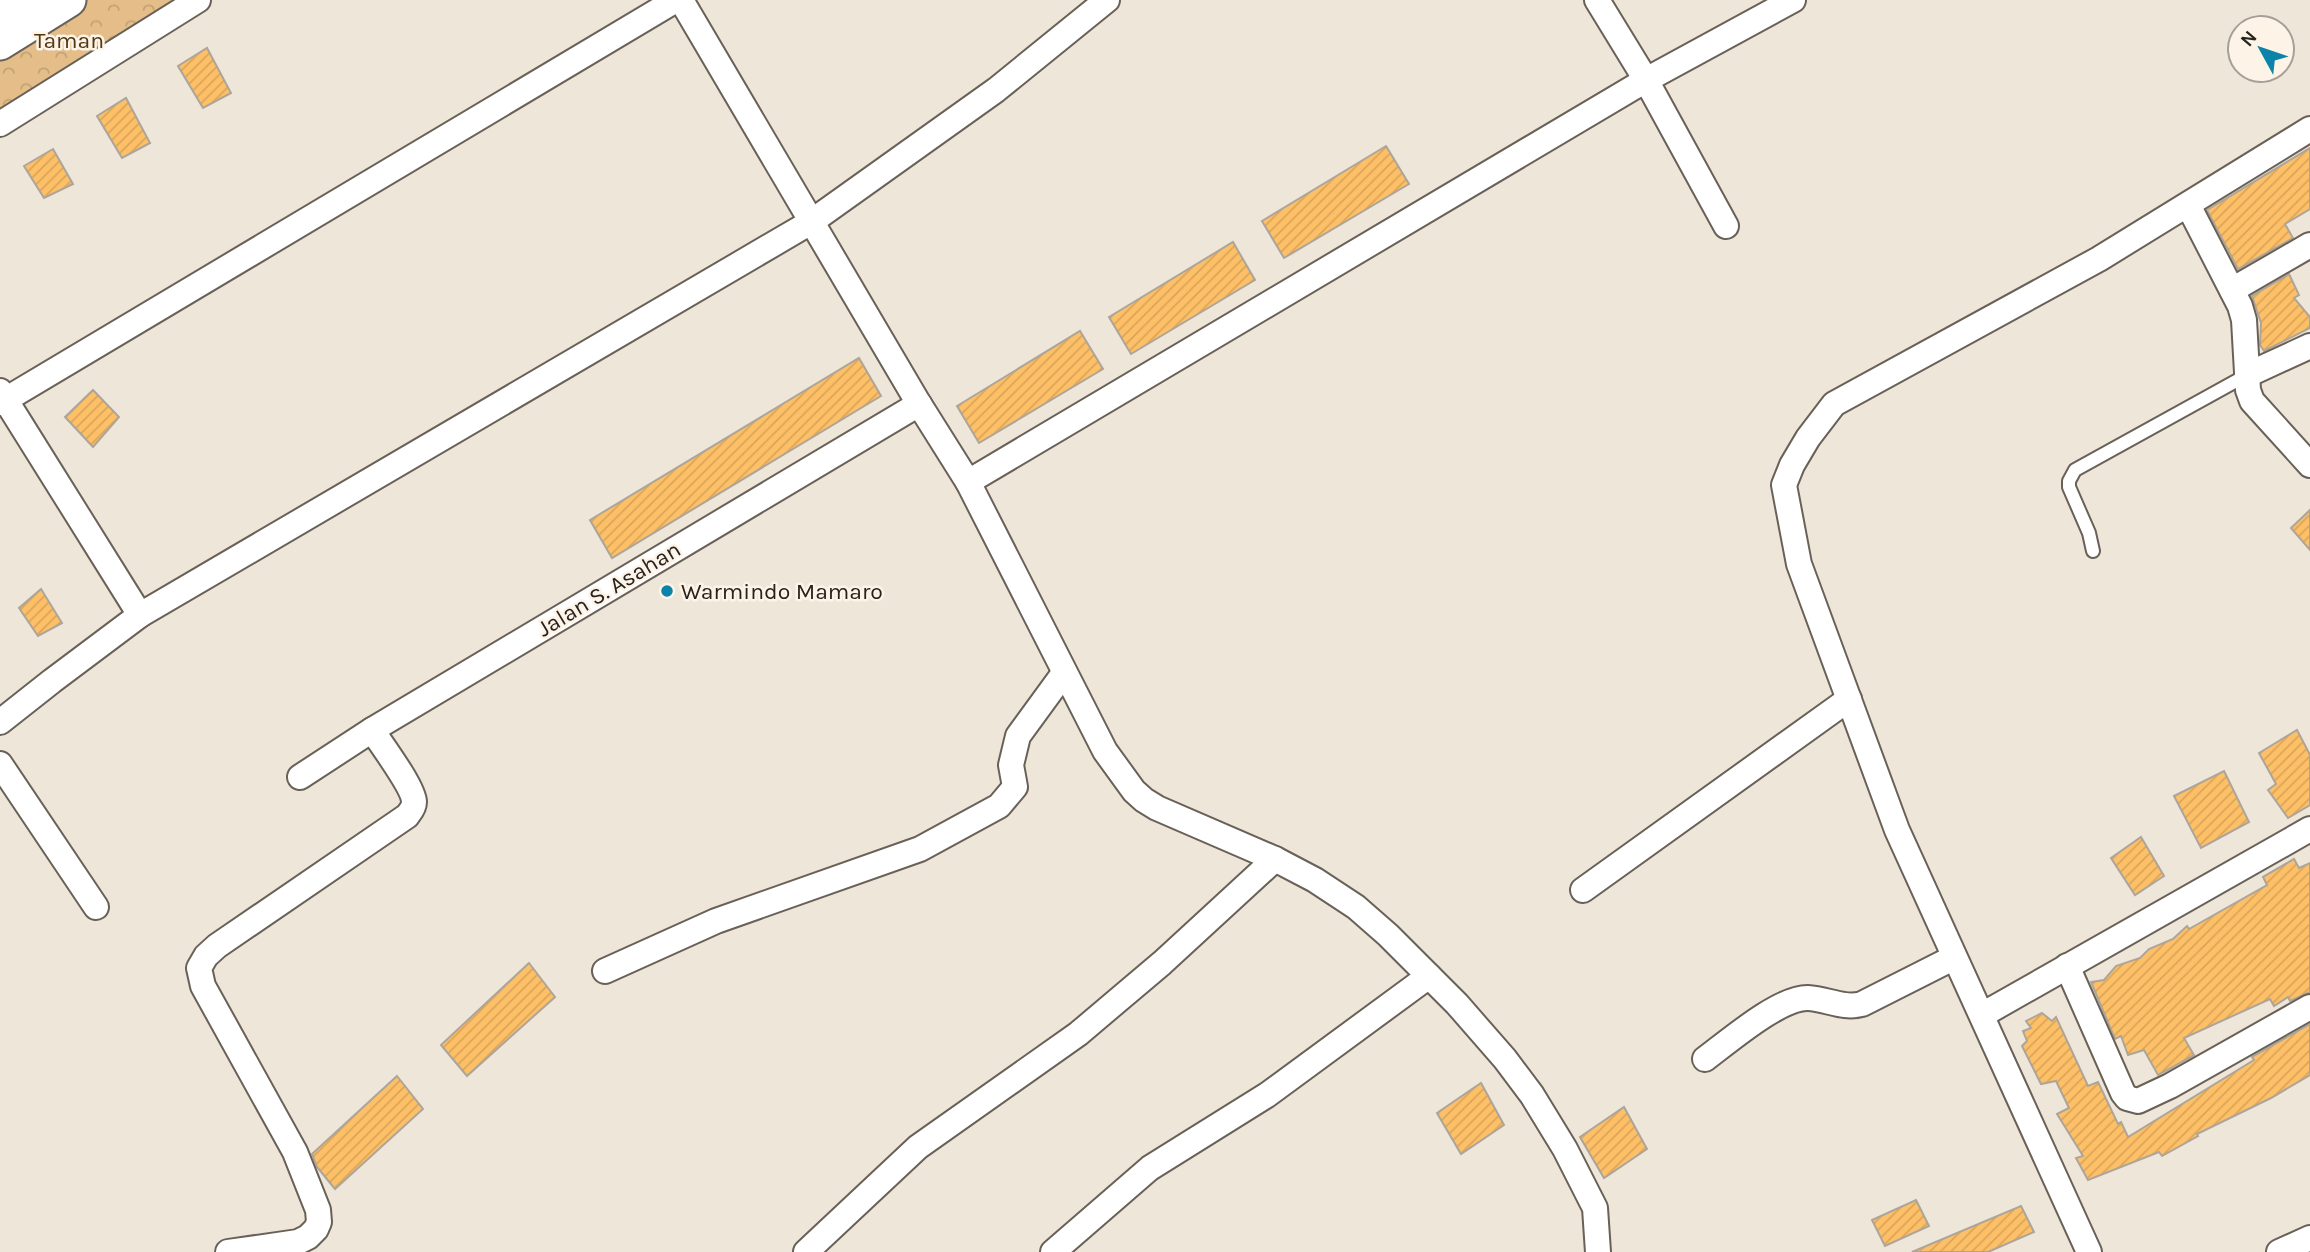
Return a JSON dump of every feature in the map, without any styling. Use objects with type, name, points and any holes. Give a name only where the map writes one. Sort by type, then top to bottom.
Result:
[{"type":"main road","points":[[0,15],[24,0]]},
{"type":"main road","points":[[0,43],[69,0]]},
{"type":"street","points":[[0,124],[198,0]]},
{"type":"street","points":[[140,615],[2,398],[679,0],[968,482],[1105,751],[1134,791],[1157,808],[1275,859],[1315,880],[1356,907],[1429,976],[1505,1059],[1532,1095],[1565,1149],[1595,1208],[1598,1252]]},
{"type":"street","points":[[0,722],[140,615],[811,222],[996,90],[1107,0]]},
{"type":"street","points":[[1597,0],[1646,80],[1726,226]]},
{"type":"street","points":[[968,482],[1646,80],[1781,3]]},
{"type":"street","points":[[2089,1252],[1897,830],[1799,564],[1784,485],[1808,438],[1834,404],[2099,259],[2310,130]]},
{"type":"street","points":[[2188,205],[2232,290],[2244,320],[2248,390],[2252,401],[2310,465]]},
{"type":"street","points":[[2232,290],[2310,245]]},
{"type":"street","points":[[2247,375],[2310,346]]},
{"type":"street","name":"Jalan S. Asahan","points":[[300,776],[372,730],[919,404]]},
{"type":"street","points":[[606,971],[716,921],[920,849],[999,806],[1015,787],[1012,765],[1018,736],[1064,673]]},
{"type":"street","points":[[1583,890],[1849,699]]},
{"type":"street","points":[[228,1252],[298,1242],[316,1229],[319,1222],[318,1210],[295,1152],[203,986],[200,968],[206,956],[217,946],[413,810],[414,803],[409,789],[372,730]]},
{"type":"street","points":[[0,764],[96,907]]},
{"type":"street","points":[[1982,1015],[2310,829]]},
{"type":"street","points":[[806,1252],[918,1147],[1078,1034],[1162,963],[1275,859]]},
{"type":"street","points":[[1705,1059],[1781,1005],[1806,998],[1853,1007],[1953,958]]},
{"type":"street","points":[[2067,966],[2123,1093],[2132,1100],[2138,1101],[2170,1086],[2310,1007]]},
{"type":"street","points":[[1053,1252],[1150,1168],[1266,1095],[1429,976]]},
{"type":"street","points":[[2278,1252],[2310,1238]]},
{"type":"lane","points":[[2093,551],[2090,533],[2069,487],[2068,481],[2075,470],[2247,375]]},
{"type":"green space","name":"Taman","points":[[73,0],[195,0],[0,122],[0,45]]},
{"type":"building","points":[[207,48],[231,93],[203,108],[178,66]]},
{"type":"building","points":[[126,98],[150,143],[122,158],[97,116]]},
{"type":"building","points":[[1386,146],[1409,184],[1284,258],[1262,221]]},
{"type":"building","points":[[2310,148],[2310,209],[2285,224],[2293,238],[2238,269],[2207,210]]},
{"type":"building","points":[[53,149],[73,184],[44,198],[24,166]]},
{"type":"building","points":[[1233,242],[1255,280],[1131,354],[1109,317]]},
{"type":"building","points":[[2289,274],[2299,295],[2294,298],[2310,317],[2310,328],[2264,351],[2260,345],[2261,323],[2252,296]]},
{"type":"building","points":[[1080,331],[1103,369],[979,443],[957,406]]},
{"type":"building","points":[[859,358],[881,396],[612,558],[590,520]]},
{"type":"building","points":[[93,390],[119,417],[93,447],[65,417]]},
{"type":"building","points":[[2310,510],[2310,550],[2291,528]]},
{"type":"building","points":[[41,589],[62,623],[38,636],[19,608]]},
{"type":"building","points":[[2297,730],[2310,755],[2310,805],[2288,818],[2268,790],[2276,784],[2259,753]]},
{"type":"building","points":[[2224,771],[2249,822],[2201,848],[2174,796]]},
{"type":"building","points":[[2141,837],[2164,876],[2135,895],[2111,858]]},
{"type":"building","points":[[2294,859],[2299,868],[2310,863],[2310,992],[2290,1001],[2288,997],[2274,1006],[2270,999],[2184,1038],[2194,1055],[2158,1075],[2144,1050],[2128,1055],[2121,1036],[2115,1039],[2091,982],[2104,980],[2116,966],[2140,958],[2149,949],[2173,939],[2187,926],[2189,929],[2267,885],[2263,877]]},
{"type":"building","points":[[529,963],[555,997],[467,1076],[441,1045]]},
{"type":"building","points":[[2042,1013],[2052,1021],[2056,1017],[2088,1086],[2098,1082],[2118,1124],[2121,1122],[2128,1137],[2254,1060],[2252,1057],[2310,1024],[2310,1075],[2271,1098],[2197,1134],[2198,1136],[2162,1156],[2159,1152],[2088,1180],[2076,1158],[2083,1156],[2057,1114],[2069,1108],[2056,1081],[2041,1084],[2022,1046],[2027,1041],[2023,1031],[2031,1028],[2026,1021]]},
{"type":"building","points":[[397,1076],[423,1109],[335,1189],[317,1167],[312,1154]]},
{"type":"building","points":[[1481,1083],[1504,1125],[1461,1154],[1437,1113]]},
{"type":"building","points":[[1624,1107],[1647,1149],[1604,1178],[1580,1137]]},
{"type":"building","points":[[1916,1200],[1929,1226],[1885,1246],[1872,1220]]},
{"type":"building","points":[[2021,1206],[2034,1232],[1988,1252],[1912,1252]]},
{"type":"place","name":"Warmindo Mamaro","points":[[667,591]]}]
